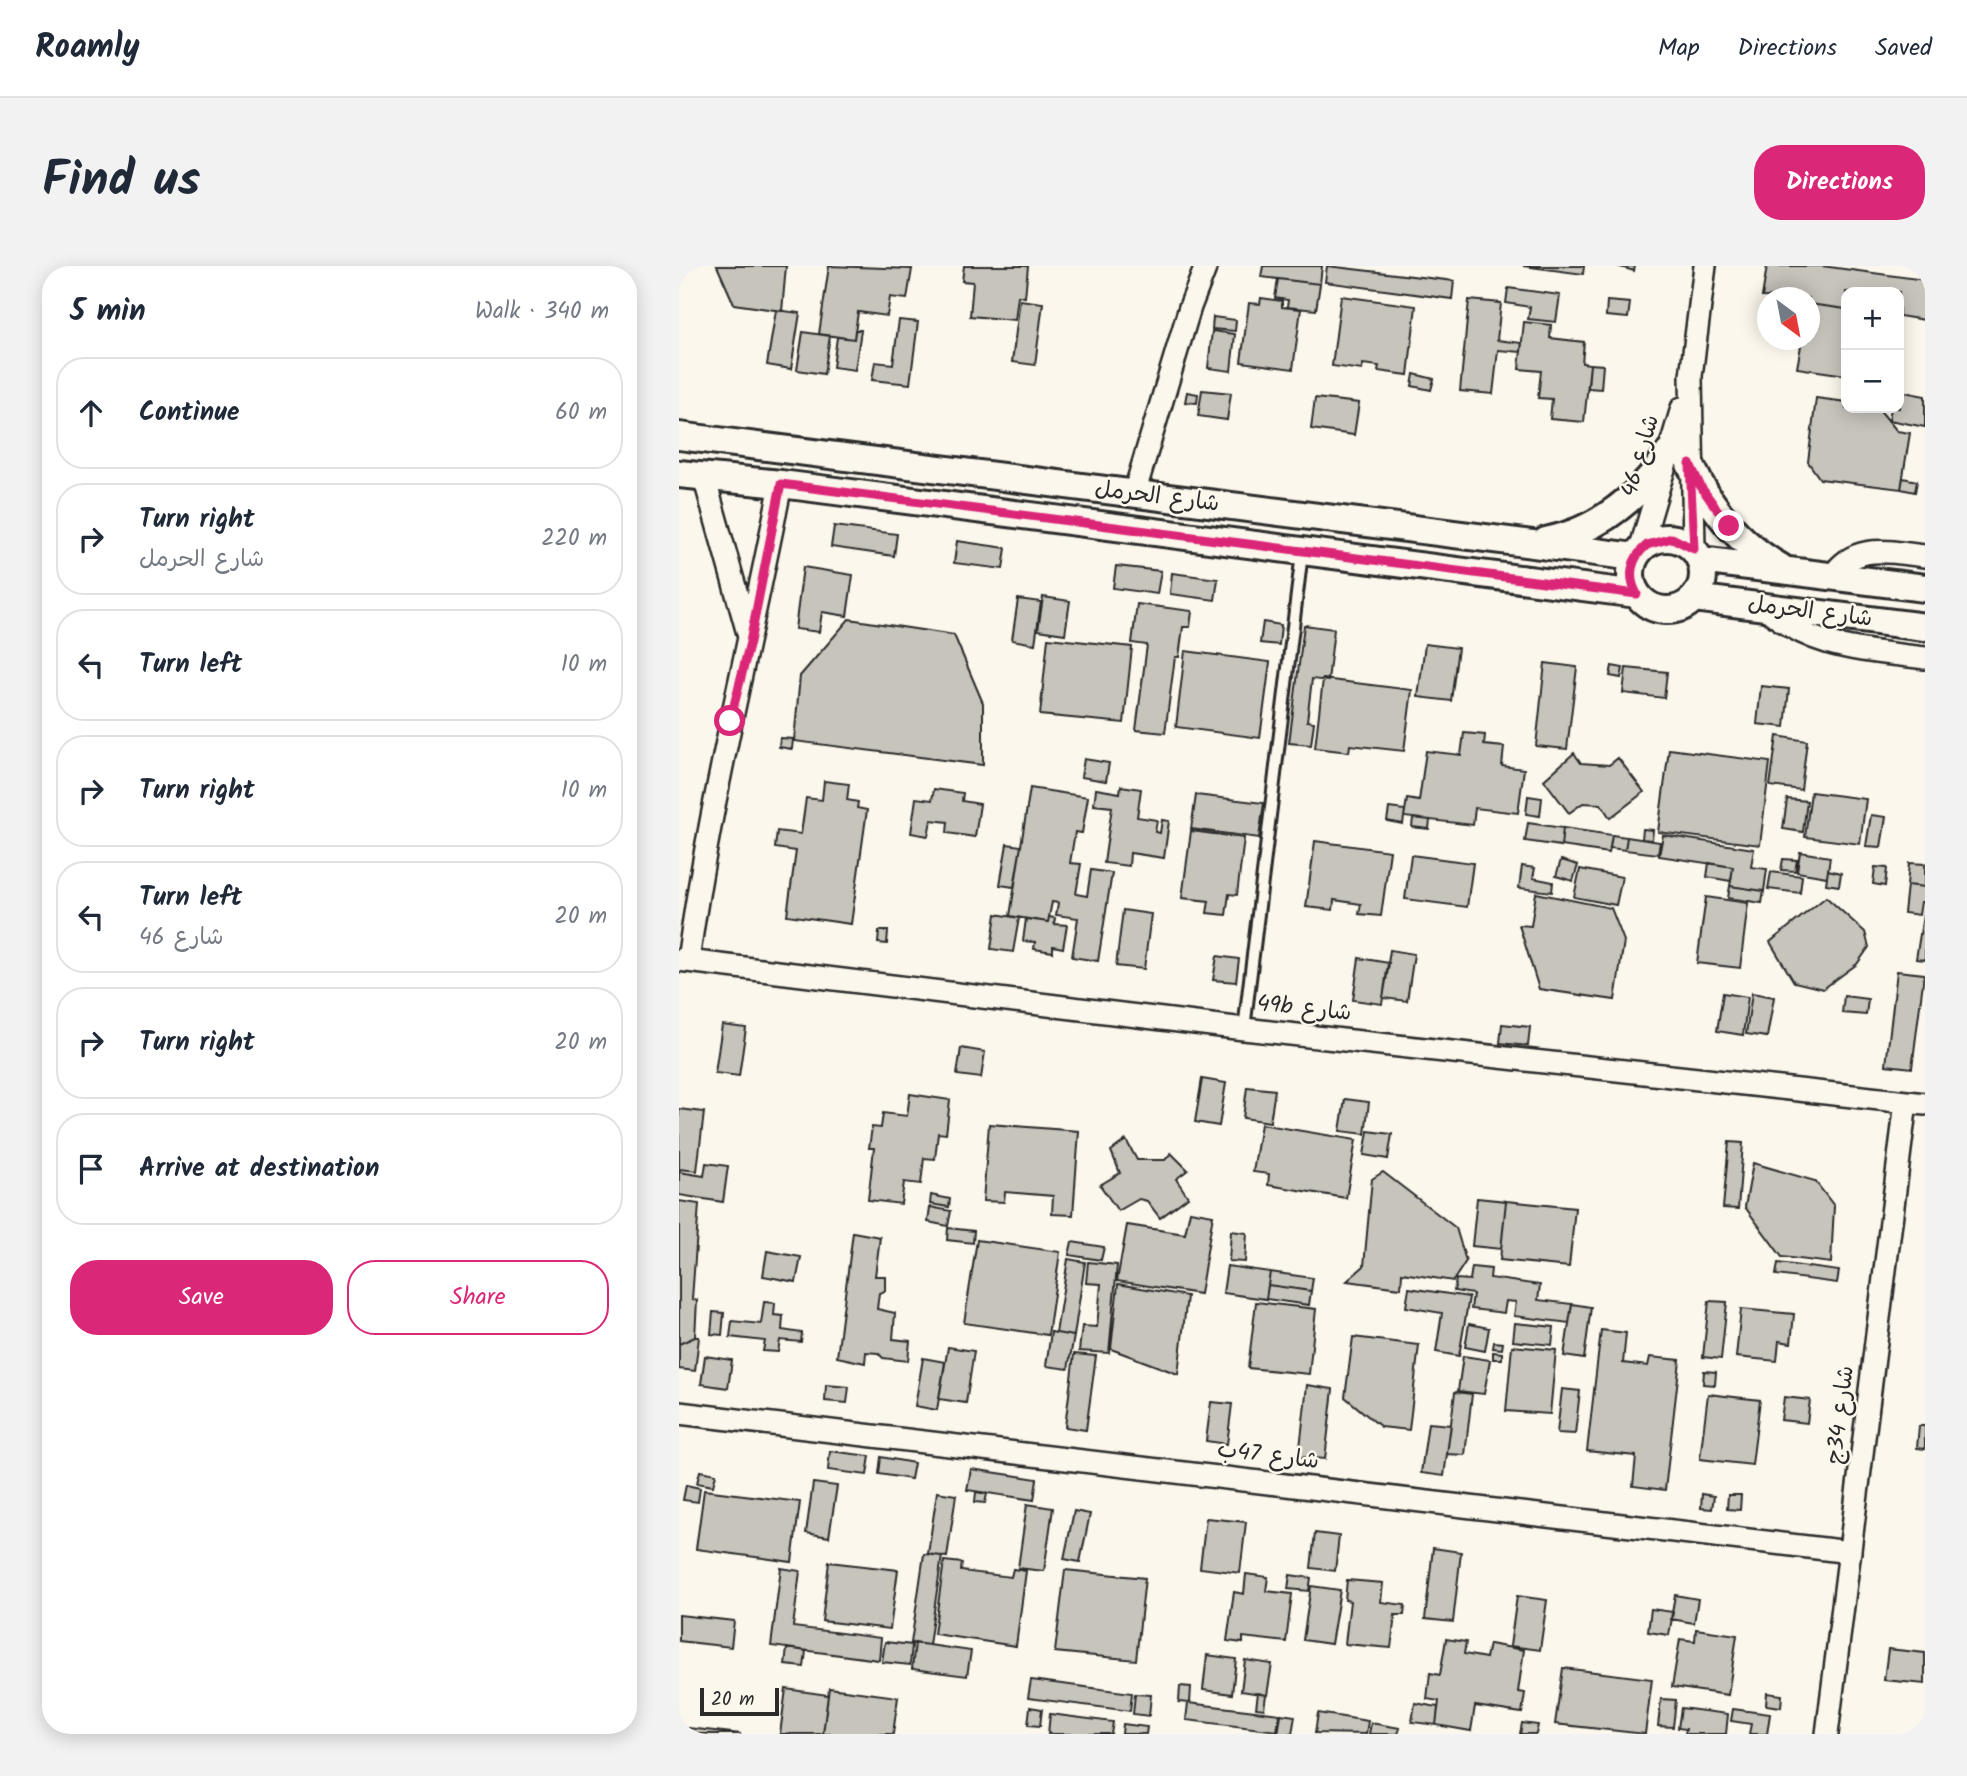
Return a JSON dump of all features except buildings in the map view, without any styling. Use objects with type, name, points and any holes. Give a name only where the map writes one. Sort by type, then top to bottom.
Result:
[{"type":"street","points":[[1134,494],[1190,307],[1206,266]]},
{"type":"street","name":"شارع 46","points":[[1697,554],[1681,457],[1705,266]]},
{"type":"street","name":"شارع الحرمل","points":[[679,436],[1534,544],[1638,554]]},
{"type":"street","points":[[1534,544],[1581,531],[1623,505],[1681,457],[1729,526],[1747,544],[1788,571]]},
{"type":"street","name":"شارع 46","points":[[1638,554],[1681,457]]},
{"type":"street","points":[[691,475],[750,642]]},
{"type":"street","name":"شارع الحرمل","points":[[691,475],[781,484],[1637,594]]},
{"type":"street","points":[[684,960],[713,800],[750,642],[781,484]]},
{"type":"street","points":[[1663,538],[1681,541],[1697,554],[1703,579],[1694,598],[1679,608],[1660,610],[1637,594],[1631,572],[1638,554],[1663,538]]},
{"type":"street","points":[[1832,578],[1844,562],[1862,552],[1882,551],[1925,556]]},
{"type":"street","name":"شارع الحرمل","points":[[1697,554],[1832,578],[1925,588]]},
{"type":"street","name":"شارع الحرمل","points":[[1694,598],[1925,627]]},
{"type":"street","points":[[1765,607],[1791,628],[1821,643],[1925,658]]},
{"type":"street","name":"49b شارع","points":[[684,960],[1244,1029],[1916,1103]]},
{"type":"street","name":"شارع 34ج","points":[[1827,1734],[1850,1552],[1916,1103]]},
{"type":"street","name":"شارع 47ب","points":[[679,1413],[1850,1552]]},
{"type":"lane","points":[[1244,1029],[1302,552]]},
{"type":"route","points":[[730,721],[750,642],[781,484],[1637,594],[1631,572],[1640,550],[1663,538],[1681,541],[1694,549],[1690,464],[1714,508],[1729,526]]}]
